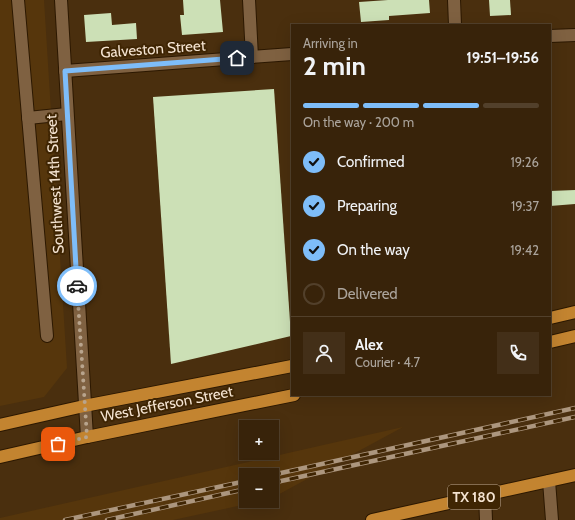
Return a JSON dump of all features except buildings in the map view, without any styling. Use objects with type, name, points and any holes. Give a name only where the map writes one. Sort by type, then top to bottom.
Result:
[{"type":"main road","points":[[551,318],[575,312]]},
{"type":"main road","points":[[551,342],[575,336]]},
{"type":"main road","name":"West Jefferson Street","points":[[0,425],[84,406],[291,366]]},
{"type":"main road","name":"West Jefferson Street","points":[[0,457],[87,437],[291,396]]},
{"type":"main road","name":"TX 180","points":[[372,520],[575,475]]},
{"type":"street","points":[[18,0],[47,336]]},
{"type":"street","name":"Southwest 14th Street","points":[[60,0],[87,437]]},
{"type":"street","points":[[249,0],[252,57]]},
{"type":"street","points":[[454,0],[455,24]]},
{"type":"street","points":[[551,36],[575,35]]},
{"type":"street","name":"Galveston Street","points":[[65,71],[291,54]]},
{"type":"street","points":[[28,118],[67,114]]},
{"type":"street","points":[[549,481],[552,520]]},
{"type":"street","points":[[485,495],[486,520]]},
{"type":"shaded area","points":[[0,0],[44,0],[67,368],[44,397],[0,406]]},
{"type":"shaded area","points":[[403,427],[279,494],[279,468],[239,468],[239,506],[173,520],[0,520],[0,518],[257,460],[279,460],[279,455]]},
{"type":"railway","points":[[279,473],[575,408]]},
{"type":"railway","points":[[279,481],[575,417]]},
{"type":"railway","points":[[65,520],[239,483]]},
{"type":"railway","points":[[107,520],[239,491]]},
{"type":"way so far","points":[[58,444],[87,437],[77,286]]},
{"type":"route","points":[[77,286],[65,71],[237,58]]}]
